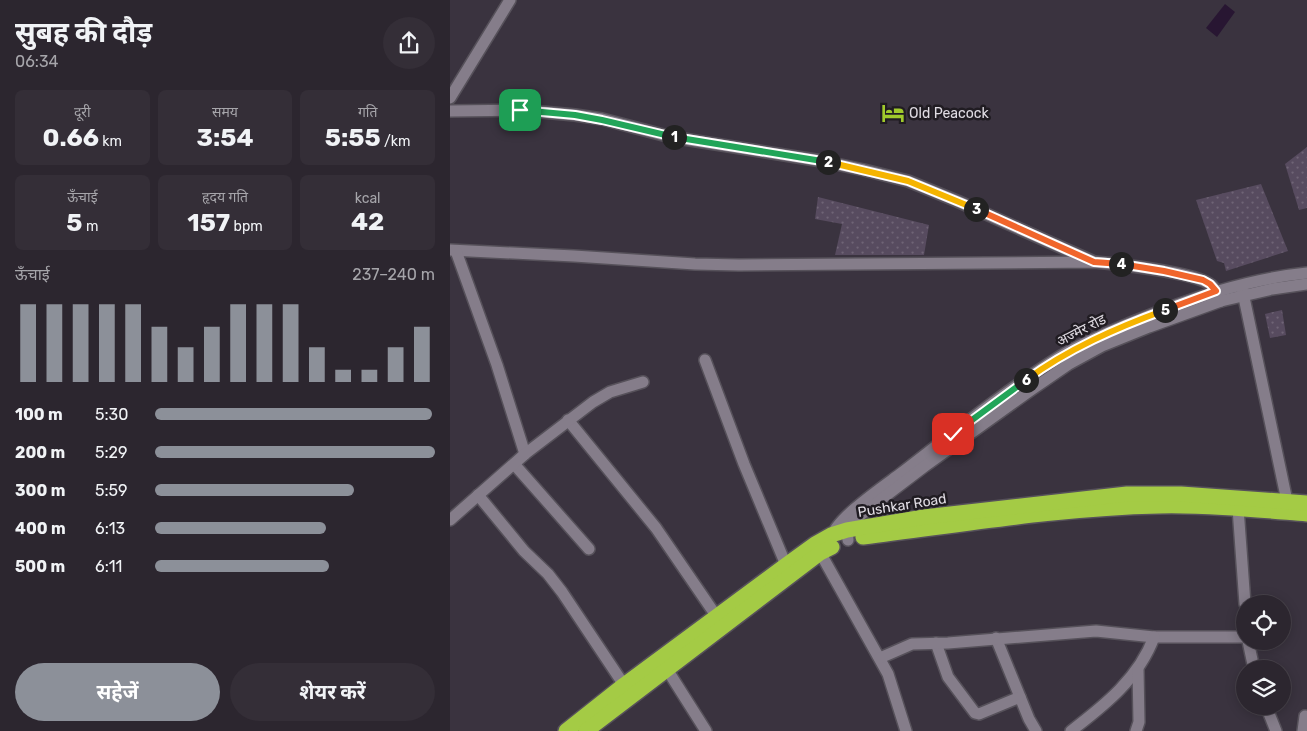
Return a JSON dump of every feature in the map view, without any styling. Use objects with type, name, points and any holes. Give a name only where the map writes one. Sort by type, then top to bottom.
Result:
[{"type":"highway","name":"Pushkar Road","points":[[586,731],[717,617],[786,565],[848,535],[924,517],[1127,494],[1181,494],[1307,503]]},
{"type":"highway","name":"Pushkar Road","points":[[848,535],[862,537],[1080,510],[1160,506],[1238,508],[1307,514]]},
{"type":"highway","name":"Pushkar Road","points":[[566,731],[624,685],[664,664],[825,545]]},
{"type":"street","points":[[450,98],[510,0]]},
{"type":"street","points":[[450,111],[520,110],[575,115],[671,137],[822,161],[864,170],[908,181],[1094,262]]},
{"type":"street","points":[[525,454],[497,365],[453,251],[739,265],[1094,262],[1164,271],[1203,280],[1210,284],[1219,296]]},
{"type":"street","name":"अज्मेर रोड","points":[[848,535],[849,525],[854,520],[1066,360],[1113,331],[1242,290],[1272,278],[1307,274]]},
{"type":"street","name":"अज्मेर रोड","points":[[1242,290],[1272,289],[1307,284]]},
{"type":"street","points":[[1242,290],[1287,501]]},
{"type":"street","points":[[705,360],[744,464],[786,565]]},
{"type":"street","name":"अज्मेर रोड","points":[[825,545],[840,522],[872,496],[1034,374],[1066,360]]},
{"type":"street","points":[[450,520],[525,454],[601,396],[643,382]]},
{"type":"street","points":[[568,420],[652,522],[717,617]]},
{"type":"street","points":[[514,464],[589,549]]},
{"type":"street","points":[[478,495],[524,551],[548,574],[562,592],[624,685]]},
{"type":"street","points":[[1238,508],[1244,595]]},
{"type":"street","points":[[825,545],[894,689],[906,731]]},
{"type":"street","points":[[880,658],[912,644],[1096,631],[1154,636],[1236,636]]},
{"type":"street","points":[[1070,731],[1111,698],[1138,669],[1148,652],[1154,636]]},
{"type":"street","points":[[996,638],[1028,719],[1036,731]]},
{"type":"street","points":[[936,643],[948,677],[975,713],[979,714],[1020,697]]},
{"type":"street","points":[[664,664],[706,731]]},
{"type":"street","points":[[1136,731],[1139,722],[1138,669]]},
{"type":"street","points":[[1270,715],[1276,731]]},
{"type":"street","points":[[1303,731],[1305,716]]},
{"type":"shaded area","points":[[1225,4],[1235,12],[1217,37],[1206,28]]},
{"type":"shaded area","points":[[1307,147],[1307,208],[1299,210],[1285,164]]},
{"type":"shaded area","points":[[1261,184],[1288,251],[1226,271],[1224,263],[1217,261],[1196,200]]},
{"type":"shaded area","points":[[818,197],[929,225],[924,255],[835,255],[842,224],[815,219]]},
{"type":"shaded area","points":[[1282,310],[1286,335],[1270,338],[1265,314]]},
{"type":"place","name":"Old Peacock","points":[[893,113]]},
{"type":"route","points":[[520,110],[575,115],[671,137],[822,161],[908,181],[1094,262],[1164,271],[1203,280],[1216,291],[1104,334],[1063,355],[953,434]]}]
